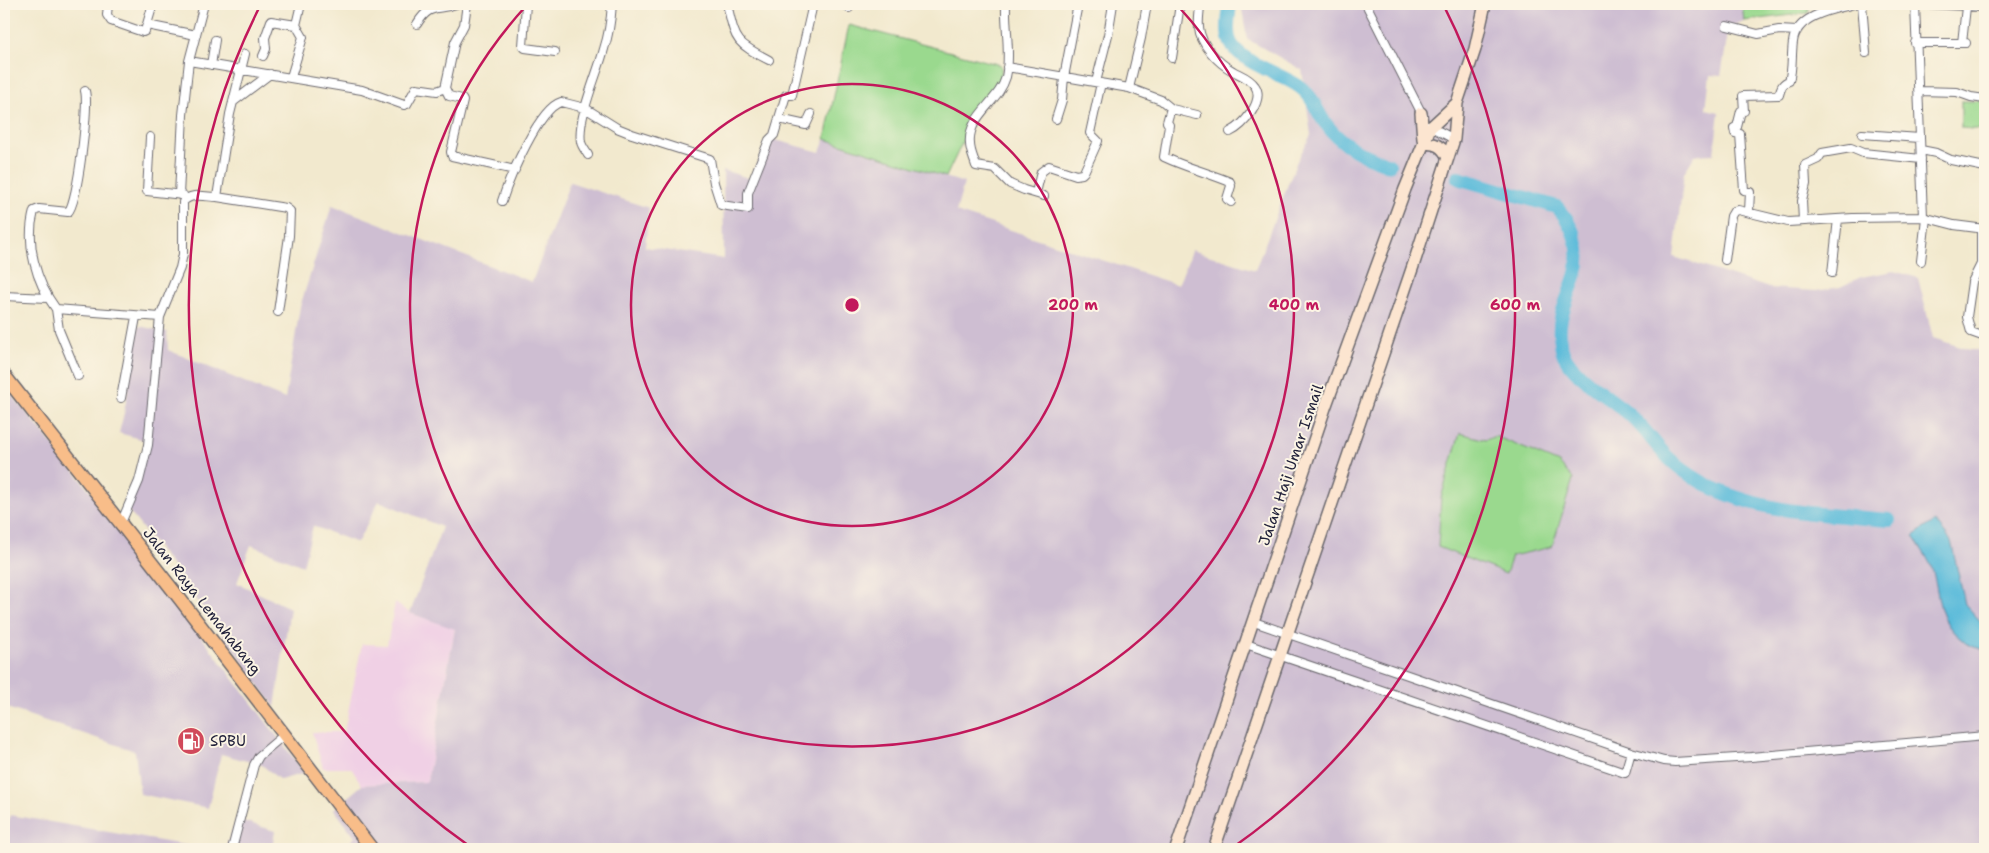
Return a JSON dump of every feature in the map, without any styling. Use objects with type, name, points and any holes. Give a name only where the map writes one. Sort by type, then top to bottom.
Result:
[{"type":"main road","name":"Jalan Haji Umar Ismail","points":[[1214,849],[1448,160],[1454,139],[1457,103],[1474,49],[1485,4]]},
{"type":"main road","name":"Jalan Haji Umar Ismail","points":[[1176,849],[1326,405],[1404,189],[1430,128],[1457,103]]},
{"type":"main road","points":[[1421,113],[1422,148],[1432,144],[1440,147],[1448,160]]},
{"type":"main road","name":"Jalan Raya Lemahabang","points":[[4,375],[285,734],[372,849]]},
{"type":"street","points":[[108,4],[107,14],[111,21],[143,32],[145,31],[153,4]]},
{"type":"street","points":[[121,523],[139,482],[148,445],[160,317],[180,268],[184,239],[182,197],[183,115],[189,61],[204,4]]},
{"type":"street","points":[[291,77],[303,36],[296,25],[301,4]]},
{"type":"street","points":[[418,24],[423,15],[430,9],[456,4]]},
{"type":"street","points":[[467,4],[464,25],[455,42],[445,88],[449,96],[463,101],[451,152],[452,156],[515,170]]},
{"type":"street","points":[[526,4],[525,48],[555,52]]},
{"type":"street","points":[[588,155],[581,144],[585,108],[604,50],[612,4]]},
{"type":"street","points":[[727,4],[734,33],[739,41],[743,46],[769,60]]},
{"type":"street","points":[[502,201],[539,122],[550,107],[560,102],[585,108],[616,128],[710,159],[714,183],[721,205],[748,209],[748,193],[769,140],[774,135],[786,95],[792,95],[813,4]]},
{"type":"street","points":[[1006,4],[1007,68],[1001,89],[973,126],[970,138],[971,150],[976,166],[996,169],[1010,184],[1044,196]]},
{"type":"street","points":[[1056,119],[1062,100],[1064,77],[1078,4]]},
{"type":"street","points":[[1036,193],[1040,172],[1049,166],[1076,175],[1082,174],[1098,141],[1090,134],[1113,4]]},
{"type":"street","points":[[1128,88],[1141,38],[1147,4]]},
{"type":"street","points":[[1172,58],[1180,4]]},
{"type":"street","points":[[1200,4],[1199,26],[1203,42],[1221,64],[1251,81],[1256,89],[1256,102],[1249,115],[1240,126],[1230,132]]},
{"type":"street","points":[[1366,4],[1430,128],[1454,139]]},
{"type":"street","points":[[1749,211],[1750,192],[1744,190],[1740,134],[1735,132],[1734,128],[1737,127],[1740,121],[1741,111],[1744,112],[1743,95],[1779,95],[1784,82],[1789,81],[1792,71],[1793,44],[1797,31],[1816,15],[1855,4]]},
{"type":"street","points":[[1862,4],[1866,52]]},
{"type":"street","points":[[1915,4],[1915,43],[1925,218],[1921,261]]},
{"type":"street","points":[[1928,4],[1985,7]]},
{"type":"street","points":[[1915,43],[1964,43],[1963,6]]},
{"type":"street","points":[[263,56],[266,49],[265,38],[271,21],[296,25]]},
{"type":"street","points":[[147,25],[196,35]]},
{"type":"street","points":[[1727,26],[1758,34],[1778,30],[1797,31]]},
{"type":"street","points":[[211,65],[215,40]]},
{"type":"street","points":[[217,197],[233,102],[245,54]]},
{"type":"street","points":[[189,61],[362,90],[400,105],[407,104],[416,88],[437,91],[445,88]]},
{"type":"street","points":[[1007,68],[1128,88],[1161,100],[1171,108],[1197,115]]},
{"type":"street","points":[[233,102],[270,74]]},
{"type":"street","points":[[78,376],[59,330],[56,309],[48,298],[32,258],[33,214],[39,209],[64,213],[71,211],[78,177],[86,113],[87,97],[85,91]]},
{"type":"street","points":[[1919,91],[1957,92],[1985,99]]},
{"type":"street","points":[[1171,108],[1167,122],[1169,125],[1164,157],[1179,164],[1207,172],[1212,177],[1230,182],[1228,200],[1231,202]]},
{"type":"street","points":[[779,119],[806,125],[811,114]]},
{"type":"street","points":[[1862,134],[1920,138]]},
{"type":"street","points":[[150,137],[147,191],[182,197],[217,197],[286,208],[290,211],[289,236],[278,312]]},
{"type":"street","points":[[1803,221],[1802,201],[1806,184],[1805,165],[1818,159],[1822,153],[1851,148],[1863,153],[1921,159]]},
{"type":"street","points":[[1921,150],[1936,153],[1951,160],[1985,167]]},
{"type":"street","points":[[1725,260],[1731,216],[1734,211],[1738,210],[1749,211],[1784,222],[1925,218],[1983,229],[1981,264],[1972,282],[1967,318],[1971,332],[1985,337]]},
{"type":"street","points":[[1832,273],[1838,219]]},
{"type":"street","points":[[4,296],[48,298]]},
{"type":"street","points":[[56,309],[136,317],[160,317]]},
{"type":"street","points":[[121,398],[136,317]]},
{"type":"street","points":[[1254,622],[1631,752],[1664,761],[1675,762],[1751,757],[1985,736]]},
{"type":"street","points":[[1246,644],[1626,773],[1631,752]]},
{"type":"street","points":[[232,849],[254,765],[259,756],[285,734]]},
{"type":"shaded area","points":[[1241,4],[1742,4],[1744,21],[1729,27],[1721,76],[1710,75],[1706,109],[1719,112],[1714,154],[1695,155],[1684,173],[1674,257],[1769,288],[1816,291],[1840,287],[1861,277],[1894,271],[1918,278],[1933,338],[1970,350],[1985,350],[1985,849],[343,849],[355,837],[334,809],[362,785],[427,782],[455,629],[410,613],[442,527],[379,501],[357,543],[313,526],[303,566],[251,545],[237,583],[290,608],[275,707],[177,572],[124,505],[148,441],[119,433],[139,326],[167,332],[168,350],[285,399],[300,307],[332,205],[532,282],[570,182],[649,208],[645,247],[724,259],[723,170],[751,179],[768,138],[820,152],[825,139],[964,183],[956,212],[1178,285],[1192,250],[1255,270],[1297,161],[1311,135],[1302,70],[1247,39]]},
{"type":"shaded area","points":[[4,385],[95,497],[305,773],[280,780],[262,765],[221,754],[208,808],[140,794],[135,751],[4,707]]},
{"type":"shaded area","points":[[395,603],[410,613],[455,628],[427,782],[362,785],[351,768],[323,768],[312,732],[344,732],[362,644],[387,645]]},
{"type":"shaded area","points":[[10,815],[207,849],[4,849]]},
{"type":"shaded area","points":[[237,819],[275,831],[272,849],[225,849]]},
{"type":"green space","points":[[1742,4],[1810,4],[1808,13],[1744,21]]},
{"type":"green space","points":[[849,25],[1001,65],[1002,78],[973,120],[946,177],[825,139]]},
{"type":"green space","points":[[1961,101],[1985,101],[1985,130],[1961,128]]},
{"type":"green space","points":[[1460,433],[1486,440],[1495,436],[1559,463],[1573,479],[1552,547],[1512,556],[1506,574],[1438,547],[1441,498]]},
{"type":"water","points":[[1935,521],[1951,541],[1965,604],[1985,624],[1985,649],[1972,646],[1963,641],[1947,623],[1943,614],[1931,566],[1913,536]]},
{"type":"waterway","points":[[1230,4],[1229,36],[1232,45],[1238,52],[1254,63],[1300,87],[1309,95],[1332,132],[1363,154],[1389,165]]},
{"type":"waterway","points":[[1458,178],[1557,207],[1562,213],[1569,223],[1578,248],[1576,271],[1560,324],[1563,353],[1582,377],[1631,416],[1673,462],[1696,479],[1722,492],[1748,501],[1804,512],[1889,520]]},
{"type":"place","name":"SPBU","points":[[191,741]]}]
